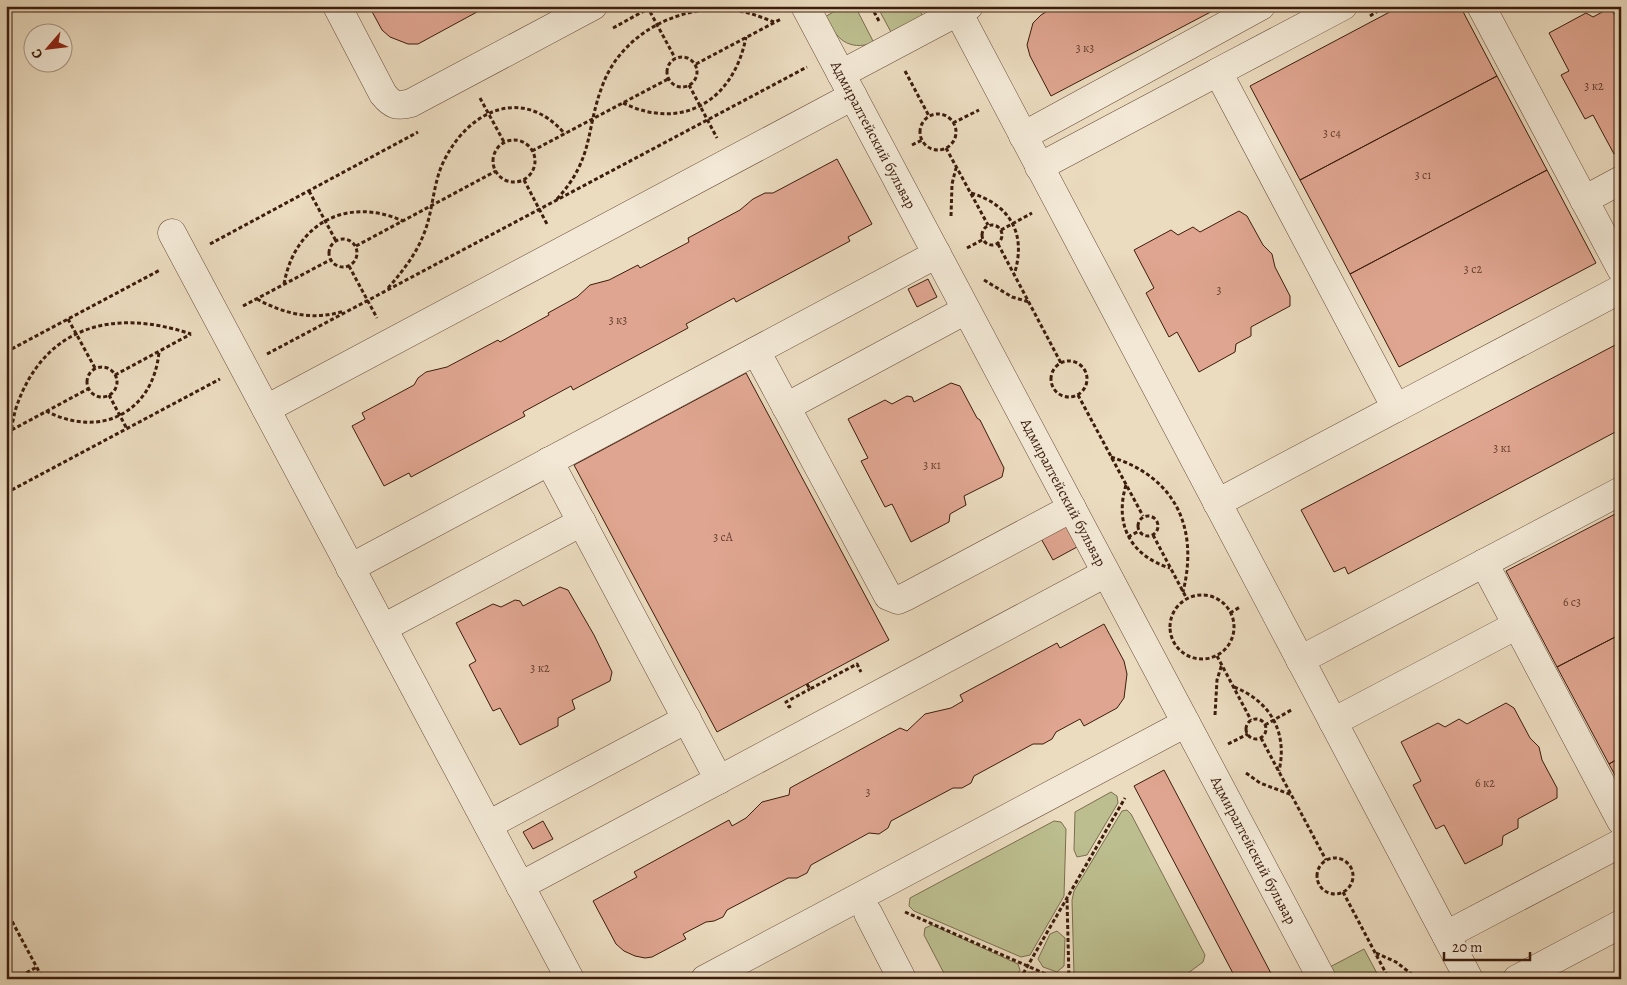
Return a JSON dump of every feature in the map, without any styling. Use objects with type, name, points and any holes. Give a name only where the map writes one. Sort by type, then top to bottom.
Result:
[{"type":"street","points":[[337,6],[383,94],[391,104],[401,106],[411,103],[592,6]]},
{"type":"street","points":[[1023,136],[1261,6]]},
{"type":"street","points":[[1039,167],[1343,6]]},
{"type":"street","points":[[266,410],[730,162],[841,75],[963,9],[1039,167],[1469,979]]},
{"type":"street","points":[[1489,9],[1584,200],[1621,269]]},
{"type":"street","name":"Адмиралтейский бульвар","points":[[794,12],[841,75],[949,253],[966,310],[1322,979]]},
{"type":"street","points":[[1218,72],[1396,408]]},
{"type":"street","points":[[1584,200],[1621,180]]},
{"type":"street","points":[[172,233],[570,979]]},
{"type":"street","points":[[350,568],[756,351],[949,253]]},
{"type":"street","points":[[1217,503],[1621,289]]},
{"type":"street","points":[[786,407],[966,310]]},
{"type":"street","points":[[756,351],[888,596],[898,600],[1072,508]]},
{"type":"street","points":[[549,462],[719,780]]},
{"type":"street","points":[[1300,660],[1621,491]]},
{"type":"street","points":[[383,628],[582,522]]},
{"type":"street","points":[[1484,563],[1621,822]]},
{"type":"street","points":[[520,886],[1106,573]]},
{"type":"street","points":[[1333,722],[1517,625]]},
{"type":"street","points":[[488,826],[687,719]]},
{"type":"street","points":[[705,979],[1186,722]]},
{"type":"street","points":[[1446,935],[1621,842]]},
{"type":"street","points":[[868,913],[902,979]]},
{"type":"street","points":[[1517,979],[1621,924]]},
{"type":"path","points":[[604,33],[653,6]]},
{"type":"path","points":[[647,8],[675,58]]},
{"type":"path","points":[[554,202],[569,186],[580,168],[586,152],[604,81],[626,49],[656,25],[695,11],[735,10],[774,22]]},
{"type":"path","points":[[696,64],[794,12]]},
{"type":"path","points":[[623,103],[637,110],[661,114],[685,111],[700,106],[721,91],[737,70],[746,37]]},
{"type":"path","points":[[682,56],[690,58],[696,64],[698,72],[695,80],[689,85],[682,87],[674,85],[668,79],[666,71],[668,63],[675,58],[682,56]]},
{"type":"path","points":[[903,68],[929,116]]},
{"type":"path","points":[[467,73],[504,142]]},
{"type":"path","points":[[6,493],[708,120],[841,75]]},
{"type":"path","points":[[532,152],[668,79]]},
{"type":"path","points":[[689,85],[730,162]]},
{"type":"path","points":[[472,103],[490,94]]},
{"type":"path","points":[[385,291],[401,274],[414,255],[425,231],[435,184],[453,145],[469,127],[488,112],[503,108],[519,107],[534,110],[546,116],[565,134]]},
{"type":"path","points":[[953,124],[982,108]]},
{"type":"path","points":[[937,114],[945,116],[953,124],[955,136],[952,143],[946,148],[938,150],[924,144],[920,129],[923,122],[929,116],[937,114]]},
{"type":"path","points":[[6,352],[421,131]]},
{"type":"path","points":[[513,140],[522,142],[532,152],[535,165],[531,174],[524,180],[515,182],[506,180],[496,171],[494,157],[497,149],[504,142],[513,140]]},
{"type":"path","points":[[946,148],[988,225]]},
{"type":"path","points":[[951,218],[951,192],[956,168]]},
{"type":"path","points":[[356,246],[496,171]]},
{"type":"path","points":[[524,180],[562,252]]},
{"type":"path","points":[[309,190],[336,241]]},
{"type":"path","points":[[971,194],[995,203],[1005,212],[1013,224],[1019,249],[1014,275]]},
{"type":"path","points":[[1001,230],[1036,210]]},
{"type":"path","points":[[284,284],[287,269],[297,248],[312,230],[325,221],[340,214],[364,211],[388,214],[403,220]]},
{"type":"path","points":[[994,224],[1001,230],[1002,239],[998,244],[991,245],[984,239],[983,230],[988,225],[994,224]]},
{"type":"path","points":[[340,238],[349,239],[356,246],[357,255],[349,266],[345,268],[336,266],[330,260],[328,251],[332,243],[340,238]]},
{"type":"path","points":[[949,253],[984,239]]},
{"type":"path","points":[[998,244],[1061,363]]},
{"type":"path","points":[[349,266],[391,343]]},
{"type":"path","points":[[982,279],[1012,297],[1029,302]]},
{"type":"path","points":[[257,299],[285,312],[300,315],[328,315],[354,308]]},
{"type":"path","points":[[68,319],[94,368]]},
{"type":"path","points":[[6,461],[11,430],[21,396],[34,371],[60,343],[76,332],[102,325],[136,322],[173,328],[191,334]]},
{"type":"path","points":[[46,411],[67,421],[90,424],[120,416],[144,395],[158,366],[159,351]]},
{"type":"path","points":[[1069,361],[1083,367],[1087,382],[1084,390],[1078,395],[1062,396],[1056,391],[1052,376],[1055,368],[1061,363],[1069,361]]},
{"type":"path","points":[[102,366],[110,369],[115,375],[117,382],[114,390],[109,395],[101,397],[93,395],[88,389],[86,381],[94,368],[102,366]]},
{"type":"path","points":[[6,433],[88,389]]},
{"type":"path","points":[[109,395],[127,429]]},
{"type":"path","points":[[1078,395],[1143,516]]},
{"type":"path","points":[[1111,456],[1145,471],[1172,497],[1181,514],[1190,552],[1183,592]]},
{"type":"path","points":[[1126,485],[1121,511],[1128,537],[1146,557],[1170,568]]},
{"type":"path","points":[[1143,516],[1155,518],[1158,524],[1157,530],[1153,535],[1146,536],[1139,531],[1138,521],[1143,516]]},
{"type":"path","points":[[1128,537],[1139,531]]},
{"type":"path","points":[[1153,535],[1187,599]]},
{"type":"path","points":[[1198,595],[1208,596],[1219,600],[1230,613],[1234,628],[1232,639],[1226,649],[1217,656],[1195,659],[1185,655],[1174,642],[1170,626],[1172,615],[1178,606],[1187,599],[1198,595]]},
{"type":"path","points":[[1217,656],[1251,720]]},
{"type":"path","points":[[797,703],[790,708],[786,702],[857,664]]},
{"type":"path","points":[[1217,722],[1214,697],[1222,664]]},
{"type":"path","points":[[807,684],[810,689]]},
{"type":"path","points":[[1234,687],[1258,699],[1274,719],[1282,745],[1279,771]]},
{"type":"path","points":[[1265,725],[1301,705]]},
{"type":"path","points":[[1258,719],[1265,725],[1266,734],[1261,738],[1255,740],[1248,734],[1247,725],[1251,720],[1258,719]]},
{"type":"path","points":[[1225,746],[1248,734]]},
{"type":"path","points":[[1222,738],[1230,753]]},
{"type":"path","points":[[1261,738],[1326,860]]},
{"type":"path","points":[[1240,767],[1260,783],[1292,796]]},
{"type":"path","points":[[1020,979],[1125,798]]},
{"type":"path","points":[[1326,860],[1342,860],[1348,864],[1352,872],[1349,887],[1343,892],[1328,893],[1321,888],[1317,873],[1326,860]]},
{"type":"path","points":[[1343,892],[1390,979]]},
{"type":"path","points":[[1067,898],[1069,979]]},
{"type":"path","points":[[6,910],[43,979]]},
{"type":"path","points":[[905,912],[1057,979]]},
{"type":"path","points":[[1376,953],[1396,962],[1418,979]]},
{"type":"path","points":[[15,979],[37,967]]},
{"type":"green space","points":[[843,6],[855,6],[874,43],[865,45],[850,44],[839,37],[825,17]]},
{"type":"green space","points":[[877,6],[918,6],[923,17],[892,34]]},
{"type":"green space","points":[[1111,792],[1117,796],[1118,803],[1087,855],[1077,857],[1074,850],[1075,812]]},
{"type":"green space","points":[[1127,810],[1131,814],[1205,955],[1203,962],[1180,979],[1075,979],[1072,900],[1074,891],[1122,811]]},
{"type":"green space","points":[[1054,821],[1061,822],[1066,829],[1064,896],[1030,955],[1021,957],[914,911],[909,906],[910,898]]},
{"type":"green space","points":[[932,925],[1018,964],[1020,970],[1016,979],[947,979],[924,935],[925,928]]},
{"type":"green space","points":[[1057,931],[1065,938],[1064,966],[1057,972],[1043,967],[1038,959],[1050,934]]},
{"type":"green space","points":[[1364,949],[1380,979],[1334,979],[1328,968]]},
{"type":"green space","points":[[1034,972],[1050,979],[1025,979],[1028,973]]},
{"type":"building","points":[[369,6],[488,6],[418,44],[408,44],[390,37],[382,30]]},
{"type":"building","points":[[1056,6],[1222,6],[1051,96],[1030,56],[1027,45],[1033,23],[1041,15]]},
{"type":"building","points":[[1401,6],[1460,6],[1497,76],[1300,180],[1250,86]]},
{"type":"building","points":[[1608,9],[1615,14],[1621,12],[1621,151],[1614,154],[1593,115],[1585,119],[1561,75],[1569,71],[1549,33],[1586,13],[1593,17]]},
{"type":"building","points":[[1497,76],[1547,170],[1350,274],[1300,180]]},
{"type":"building","points":[[837,159],[872,224],[848,237],[850,241],[736,302],[734,298],[686,324],[688,328],[573,390],[571,386],[523,412],[525,416],[411,477],[409,473],[384,486],[352,426],[365,419],[362,413],[414,385],[418,378],[426,372],[447,367],[498,340],[500,342],[549,315],[548,313],[577,297],[590,285],[609,280],[638,265],[640,268],[689,242],[688,238],[740,210],[753,199],[765,193],[773,193]]},
{"type":"building","points":[[1547,170],[1596,263],[1399,367],[1350,274]]},
{"type":"building","points":[[1239,211],[1247,216],[1263,245],[1272,254],[1275,267],[1290,296],[1290,306],[1251,327],[1251,336],[1236,344],[1235,352],[1199,372],[1177,332],[1169,337],[1146,293],[1154,288],[1134,250],[1171,230],[1178,235],[1193,227],[1200,232]]},
{"type":"building","points":[[928,279],[937,297],[917,307],[908,289]]},
{"type":"building","points":[[1621,342],[1621,429],[1348,574],[1345,567],[1334,572],[1301,510]]},
{"type":"building","points":[[746,373],[889,640],[717,732],[574,465]]},
{"type":"building","points":[[951,383],[960,386],[977,418],[980,420],[1004,468],[1002,477],[964,496],[966,505],[950,514],[949,522],[911,542],[892,504],[885,507],[861,461],[868,458],[848,419],[885,400],[892,404],[907,396],[912,397],[914,402]]},
{"type":"building","points":[[1621,511],[1621,634],[1557,667],[1506,571]]},
{"type":"building","points":[[1064,522],[1077,547],[1053,560],[1039,535]]},
{"type":"building","points":[[560,587],[568,590],[594,635],[612,672],[610,681],[572,700],[575,709],[558,718],[558,726],[520,745],[500,708],[493,711],[469,665],[476,661],[456,623],[493,604],[501,607],[515,600],[520,601],[523,606]]},
{"type":"building","points":[[1104,624],[1124,661],[1127,674],[1124,698],[1117,708],[1084,726],[1080,719],[1056,732],[1052,739],[1043,744],[1033,744],[974,776],[971,783],[962,788],[953,788],[891,821],[888,828],[879,834],[869,833],[811,865],[807,873],[797,878],[788,878],[727,910],[723,917],[706,922],[683,934],[686,939],[652,957],[635,956],[624,951],[616,944],[593,901],[637,877],[634,872],[729,820],[732,826],[746,818],[762,802],[789,795],[790,788],[900,728],[907,731],[925,714],[951,708],[963,701],[960,695],[1057,643],[1060,648]]},
{"type":"building","points":[[1621,634],[1621,757],[1609,764],[1557,667]]},
{"type":"building","points":[[1506,703],[1514,708],[1530,738],[1539,747],[1542,760],[1557,788],[1557,798],[1518,819],[1518,828],[1503,836],[1502,845],[1465,864],[1444,825],[1436,829],[1413,785],[1421,781],[1401,742],[1438,723],[1445,727],[1459,719],[1467,724]]},
{"type":"building","points":[[1621,757],[1621,787],[1609,764]]},
{"type":"building","points":[[1164,770],[1274,979],[1236,979],[1134,786]]},
{"type":"building","points":[[543,821],[553,839],[533,849],[523,832]]},
{"type":"building","points":[[851,974],[854,979],[842,979]]}]
